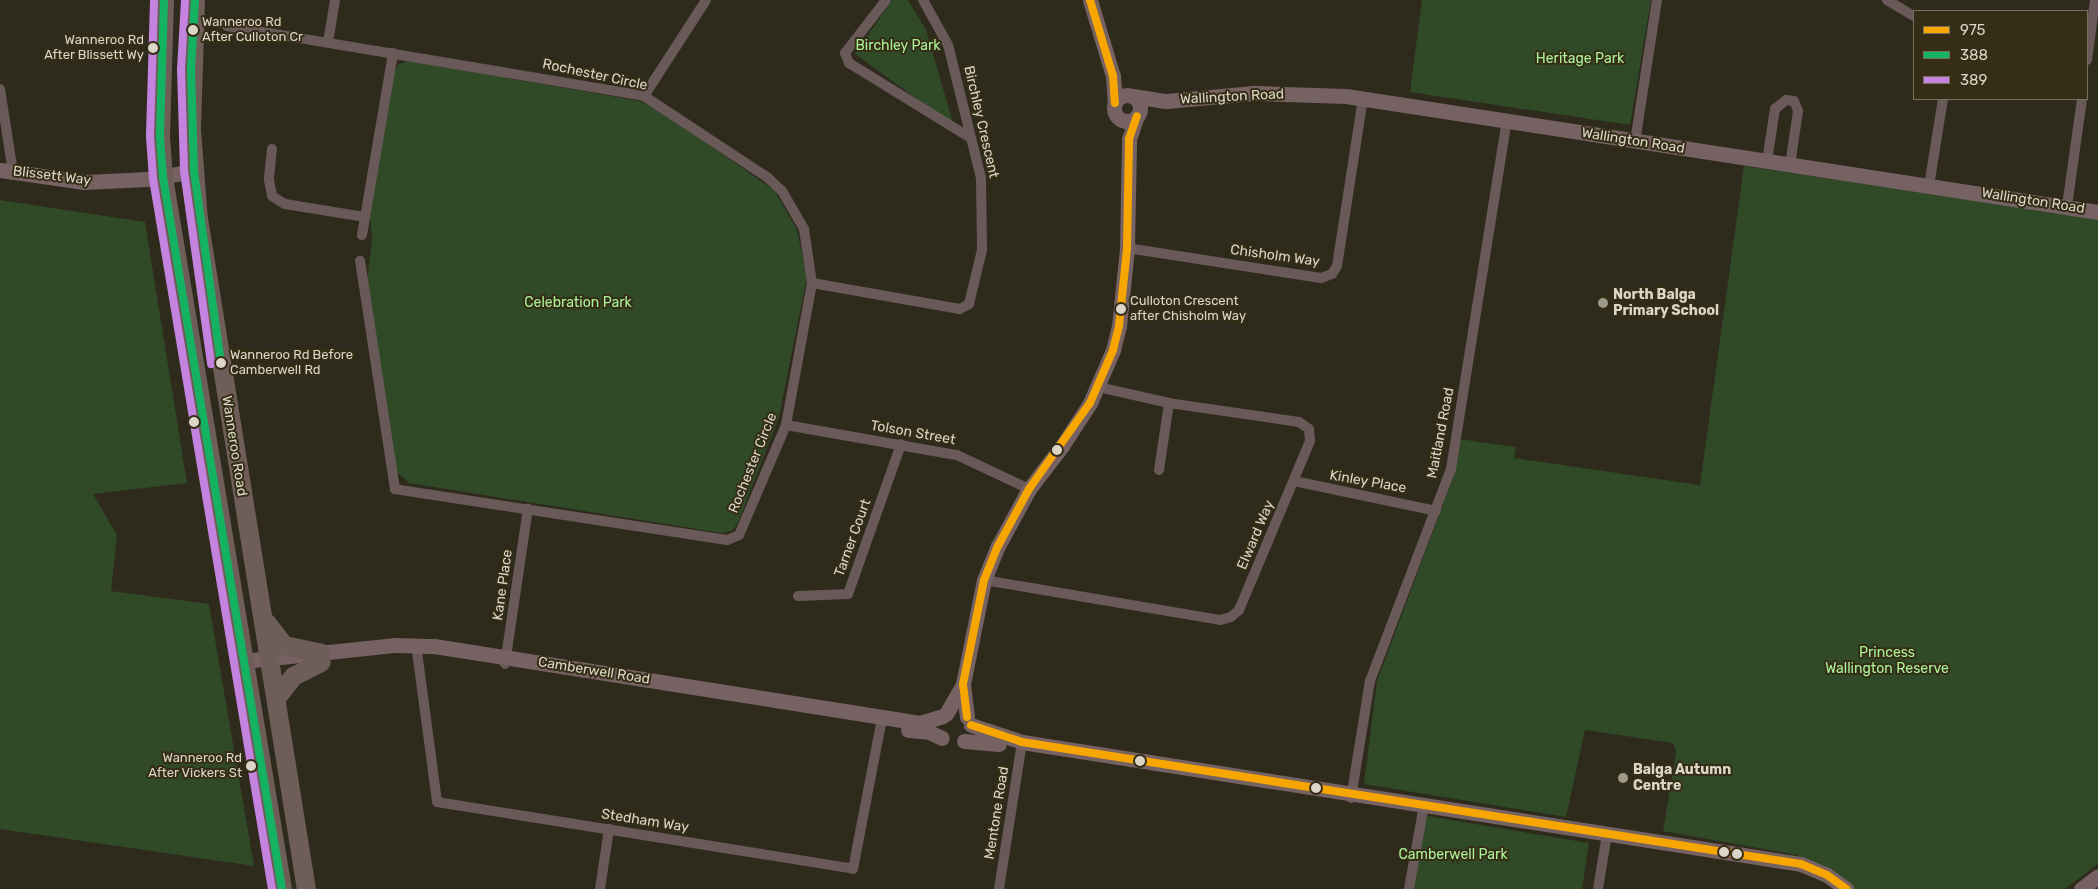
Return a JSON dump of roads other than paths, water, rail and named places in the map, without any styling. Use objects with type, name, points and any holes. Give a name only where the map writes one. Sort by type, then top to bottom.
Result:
[{"type":"highway","name":"Wanneroo Road","points":[[164,0],[160,137],[164,177],[282,889]]},
{"type":"highway","name":"Wanneroo Road","points":[[195,0],[191,69],[194,171],[200,228],[306,889]]},
{"type":"highway","points":[[263,620],[284,645],[321,658]]},
{"type":"highway","points":[[276,698],[294,676],[321,658]]},
{"type":"street","points":[[328,42],[336,0]]},
{"type":"street","points":[[644,96],[706,0]]},
{"type":"street","points":[[886,0],[845,53],[849,63],[971,138]]},
{"type":"street","name":"Birchley Crescent","points":[[812,284],[960,309],[969,304],[982,250],[981,178],[948,45],[923,0]]},
{"type":"street","points":[[1090,0],[1113,76],[1115,112],[1120,118],[1129,139]]},
{"type":"street","points":[[1635,142],[1657,0]]},
{"type":"street","points":[[1887,0],[1913,15]]},
{"type":"street","points":[[2088,52],[2095,0]]},
{"type":"street","name":"Rochester Circle","points":[[227,26],[644,96],[734,155],[782,191],[804,229],[812,284],[786,425],[739,535],[727,540],[395,489],[360,261]]},
{"type":"street","points":[[362,235],[393,53]]},
{"type":"street","points":[[1113,76],[1139,103],[1138,114],[1129,139],[1127,248],[1119,326],[1098,387],[1062,446],[1029,489],[998,546],[984,580],[962,684],[944,715],[938,730],[942,738],[955,744],[964,741],[984,741],[1022,745],[1606,837],[1799,871],[1824,881],[1834,889]]},
{"type":"street","points":[[0,89],[7,171]]},
{"type":"street","name":"Wallington Road","points":[[1131,95],[1166,101],[1254,93],[1364,99],[2098,212]]},
{"type":"street","points":[[1115,103],[1120,97],[1131,95]]},
{"type":"street","name":"Chisholm Way","points":[[1127,248],[1321,278],[1332,274],[1336,266],[1364,99]]},
{"type":"street","points":[[1767,162],[1775,109],[1786,100],[1794,101],[1798,111],[1790,165]]},
{"type":"street","points":[[1930,186],[1942,100]]},
{"type":"street","points":[[2067,206],[2082,100]]},
{"type":"street","name":"Wallington Road","points":[[1138,114],[1166,101]]},
{"type":"street","points":[[1120,118],[1129,120],[1138,114]]},
{"type":"street","name":"Maitland Road","points":[[1351,796],[1370,681],[1451,469],[1507,120]]},
{"type":"street","points":[[272,149],[269,180],[272,196],[285,204],[364,217]]},
{"type":"street","name":"Blissett Way","points":[[7,171],[84,182],[164,177],[194,171]]},
{"type":"street","name":"Elward Way","points":[[984,580],[1220,620],[1231,618],[1239,610],[1310,441],[1309,429],[1299,422],[1169,403],[1098,387]]},
{"type":"street","points":[[1159,470],[1169,403]]},
{"type":"street","name":"Tolson Street","points":[[786,425],[957,455],[1029,489]]},
{"type":"street","name":"Tarner Court","points":[[798,596],[848,594],[901,444]]},
{"type":"street","name":"Kinley Place","points":[[1294,481],[1436,511]]},
{"type":"street","name":"Kane Place","points":[[505,661],[528,509]]},
{"type":"street","name":"Camberwell Road","points":[[244,666],[416,648],[881,722],[929,732],[942,738]]},
{"type":"street","name":"Stedham Way","points":[[416,648],[437,802],[852,869],[881,722]]},
{"type":"street","points":[[962,684],[970,734],[964,741]]},
{"type":"street","points":[[944,715],[959,712],[969,721],[1022,745]]},
{"type":"street","name":"Camberwell Road","points":[[881,722],[920,723],[944,715]]},
{"type":"street","name":"Mentone Road","points":[[999,889],[1022,745]]},
{"type":"street","points":[[1409,889],[1423,808]]},
{"type":"street","points":[[600,889],[610,829]]},
{"type":"street","points":[[1598,889],[1606,837]]},
{"type":"street","points":[[1606,837],[1801,864],[1828,875],[1846,889]]},
{"type":"street","points":[[2081,889],[2098,876]]},
{"type":"place","name":"Wanneroo Rd After Culloton Cr","points":[[193,30]]},
{"type":"place","name":"Wanneroo Rd After Blissett Wy","points":[[153,48]]},
{"type":"place","name":"North Balga Primary School","points":[[1603,303]]},
{"type":"place","name":"Culloton Crescent after Chisholm Way","points":[[1121,309]]},
{"type":"place","name":"Wanneroo Rd Before Camberwell Rd","points":[[221,363]]},
{"type":"place","name":"Wanneroo Rd After Vickers St","points":[[251,766]]},
{"type":"place","name":"Balga Autumn Centre","points":[[1623,778]]},
{"type":"park label","name":"Birchley Park","points":[[898,46]]},
{"type":"park label","name":"Heritage Park","points":[[1580,59]]},
{"type":"park label","name":"Celebration Park","points":[[578,303]]},
{"type":"park label","name":"Princess Wallington Reserve","points":[[1887,662]]},
{"type":"park label","name":"Camberwell Park","points":[[1453,855]]}]
